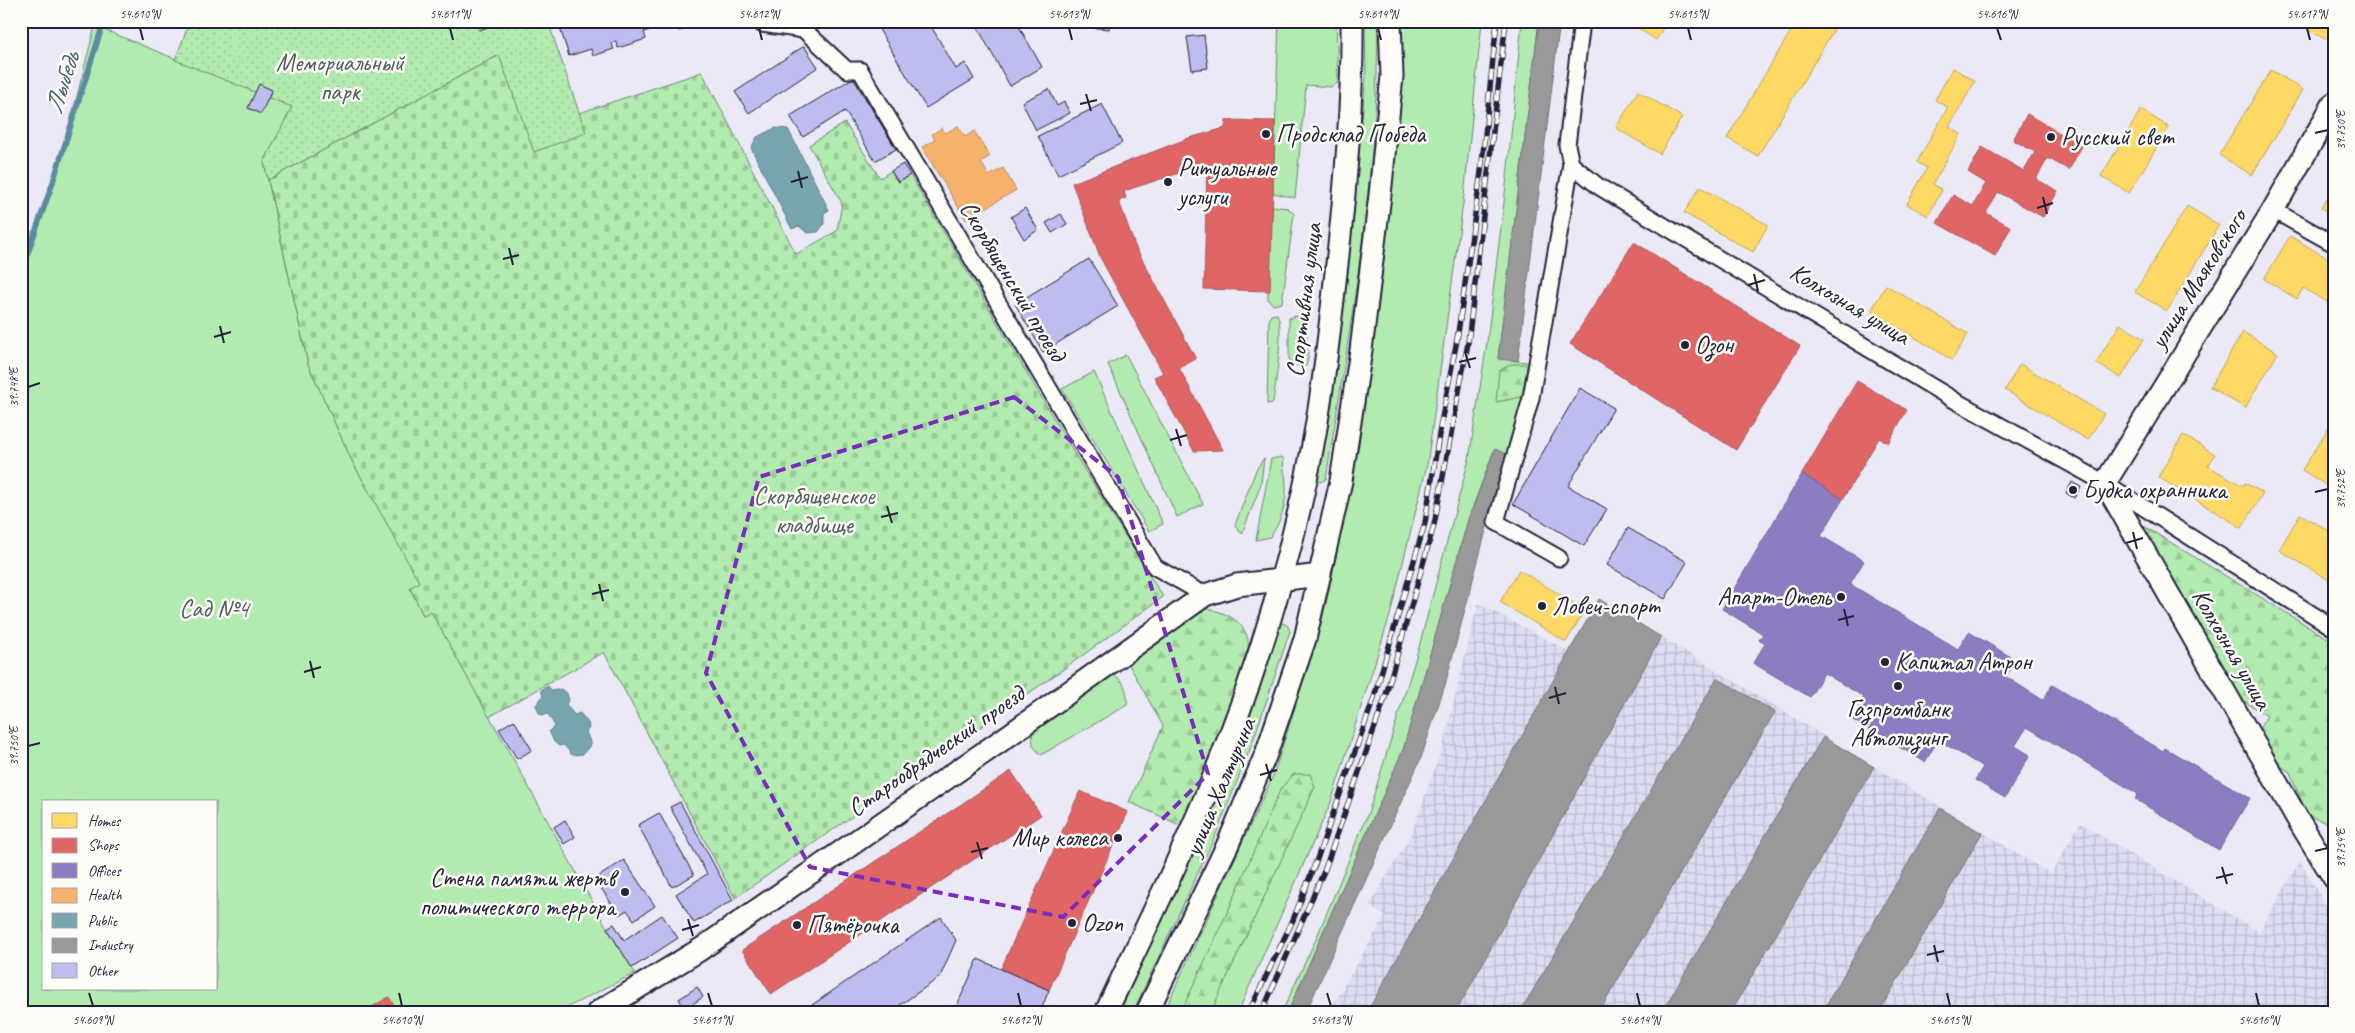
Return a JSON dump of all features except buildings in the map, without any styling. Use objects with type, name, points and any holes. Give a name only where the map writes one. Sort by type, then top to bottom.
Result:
[{"type":"main road","name":"Спортивная улица","points":[[1281,581],[1307,474],[1328,345],[1353,84],[1352,21]]},
{"type":"main road","points":[[1320,575],[1342,481],[1380,195],[1392,76],[1390,21]]},
{"type":"main road","name":"улица Маяковского","points":[[2105,482],[2273,210],[2334,103]]},
{"type":"main road","name":"Колхозная улица","points":[[2105,482],[2297,818],[2334,878]]},
{"type":"main road","name":"Старообрядческий проезд","points":[[598,1012],[701,949],[1012,733],[1205,595],[1238,585],[1320,575]]},
{"type":"main road","name":"улица Халтурина","points":[[1147,1012],[1228,844],[1266,754],[1305,639],[1320,575]]},
{"type":"main road","name":"улица Халтурина","points":[[1106,1012],[1194,826],[1228,741],[1281,581]]},
{"type":"street","name":"Скорбященский проезд","points":[[761,21],[762,24],[804,30],[847,70],[860,70],[1155,567],[1205,595]]},
{"type":"street","points":[[1558,558],[1496,522],[1531,398],[1571,164],[1567,145],[1582,21]]},
{"type":"street","name":"Колхозная улица","points":[[1571,164],[1598,186],[1954,400],[2105,482],[2334,628]]},
{"type":"street","points":[[2273,210],[2334,244]]},
{"type":"highlighted area","points":[[1014,397],[1118,477],[1208,774],[1063,917],[810,867],[706,673],[759,477]]},
{"type":"shaded area","points":[[1599,599],[2051,874],[2080,823],[2259,932],[2300,861],[2334,920],[2334,1012],[1329,1012],[1385,916],[1369,906],[1411,835],[1443,746],[1478,603],[1568,651]]},
{"type":"green space","name":"Мемориальный парк","points":[[190,21],[560,21],[550,27],[586,133],[534,152],[499,55],[268,180],[264,162],[292,107],[175,60]]},
{"type":"green space","points":[[1279,21],[1336,21],[1338,83],[1330,87],[1306,85],[1295,198],[1273,193]]},
{"type":"green space","points":[[1365,21],[1378,21],[1377,79],[1368,194],[1353,308],[1326,479],[1321,482],[1314,480],[1355,192],[1366,76]]},
{"type":"green space","points":[[1397,21],[1482,21],[1464,196],[1427,465],[1390,615],[1331,802],[1238,1012],[1164,1012],[1273,776],[1319,632],[1329,591],[1347,499]]},
{"type":"green space","points":[[1522,21],[1539,21],[1498,358],[1532,363],[1511,456],[1494,450],[1468,520],[1403,750],[1288,1012],[1282,1012],[1316,939],[1369,811],[1419,647],[1469,459],[1487,342],[1507,177]]},
{"type":"green space","name":"Сад №4","points":[[95,26],[293,107],[264,162],[308,364],[352,461],[420,582],[410,588],[423,615],[431,611],[607,928],[635,973],[558,1012],[21,1012],[21,231],[35,232],[61,158]]},
{"type":"green space","name":"Скорбященское кладбище","points":[[499,55],[585,133],[579,113],[702,72],[796,254],[837,231],[842,203],[809,145],[845,123],[880,178],[891,171],[898,182],[910,175],[1076,456],[1163,597],[1072,663],[735,898],[604,652],[489,717],[431,611],[423,615],[410,588],[419,582],[352,461],[308,364],[268,180]]},
{"type":"green space","points":[[1272,206],[1288,208],[1294,214],[1282,303],[1273,305],[1268,299]]},
{"type":"green space","points":[[1277,314],[1280,332],[1279,357],[1273,403],[1267,404],[1269,321],[1271,315]]},
{"type":"green space","points":[[1296,316],[1306,317],[1308,359],[1306,366],[1293,365],[1289,359],[1289,318]]},
{"type":"green space","points":[[1126,355],[1203,504],[1177,517],[1108,364]]},
{"type":"green space","points":[[1511,364],[1525,364],[1527,367],[1522,397],[1496,402],[1499,371]]},
{"type":"green space","points":[[1094,372],[1163,524],[1149,531],[1062,389]]},
{"type":"green space","points":[[1282,457],[1284,460],[1286,484],[1282,512],[1270,537],[1256,540],[1271,459]]},
{"type":"green space","points":[[1264,458],[1261,484],[1242,534],[1235,525],[1256,470]]},
{"type":"green space","points":[[2132,519],[2334,642],[2334,826],[2307,815],[2290,772],[2249,745],[2267,716],[2229,691]]},
{"type":"green space","points":[[1206,609],[1226,614],[1242,627],[1248,640],[1247,660],[1182,826],[1129,802],[1163,726],[1127,661],[1192,615]]},
{"type":"green space","points":[[1282,623],[1287,625],[1290,631],[1252,744],[1216,834],[1133,1012],[1120,1012],[1202,827],[1277,626]]},
{"type":"green space","points":[[1109,674],[1122,681],[1126,690],[1127,705],[1041,755],[1033,746],[1032,729]]},
{"type":"green space","points":[[1294,774],[1310,774],[1315,787],[1211,1012],[1181,1012],[1228,911],[1281,788]]},
{"type":"waterway","name":"Лыбедь","points":[[21,272],[52,185],[104,21]]},
{"type":"railway","points":[[1249,1012],[1293,920],[1317,859],[1373,701],[1425,523],[1440,428],[1457,340],[1481,172],[1497,21]]},
{"type":"railway","points":[[1262,1012],[1325,869],[1385,698],[1434,525],[1468,343],[1506,21]]},
{"type":"place","name":"Продсклад Победа","points":[[1266,134]]},
{"type":"place","name":"Русский свет","points":[[2051,137]]},
{"type":"place","name":"Ритуальные услуги","points":[[1168,182]]},
{"type":"place","name":"Озон","points":[[1685,345]]},
{"type":"place","name":"Будка охранника","points":[[2073,490]]},
{"type":"place","name":"Апарт-Отель","points":[[1841,597]]},
{"type":"place","name":"Ловеч-спорт","points":[[1542,606]]},
{"type":"place","name":"Капитал Атрон","points":[[1885,662]]},
{"type":"place","name":"Газпромбанк Автолизинг","points":[[1898,686]]},
{"type":"place","name":"Мир колеса","points":[[1118,838]]},
{"type":"place","name":"Стена памяти жертв политического террора","points":[[625,892]]},
{"type":"place","name":"Ozon","points":[[1072,923]]},
{"type":"place","name":"Пятёрочка","points":[[797,925]]}]
